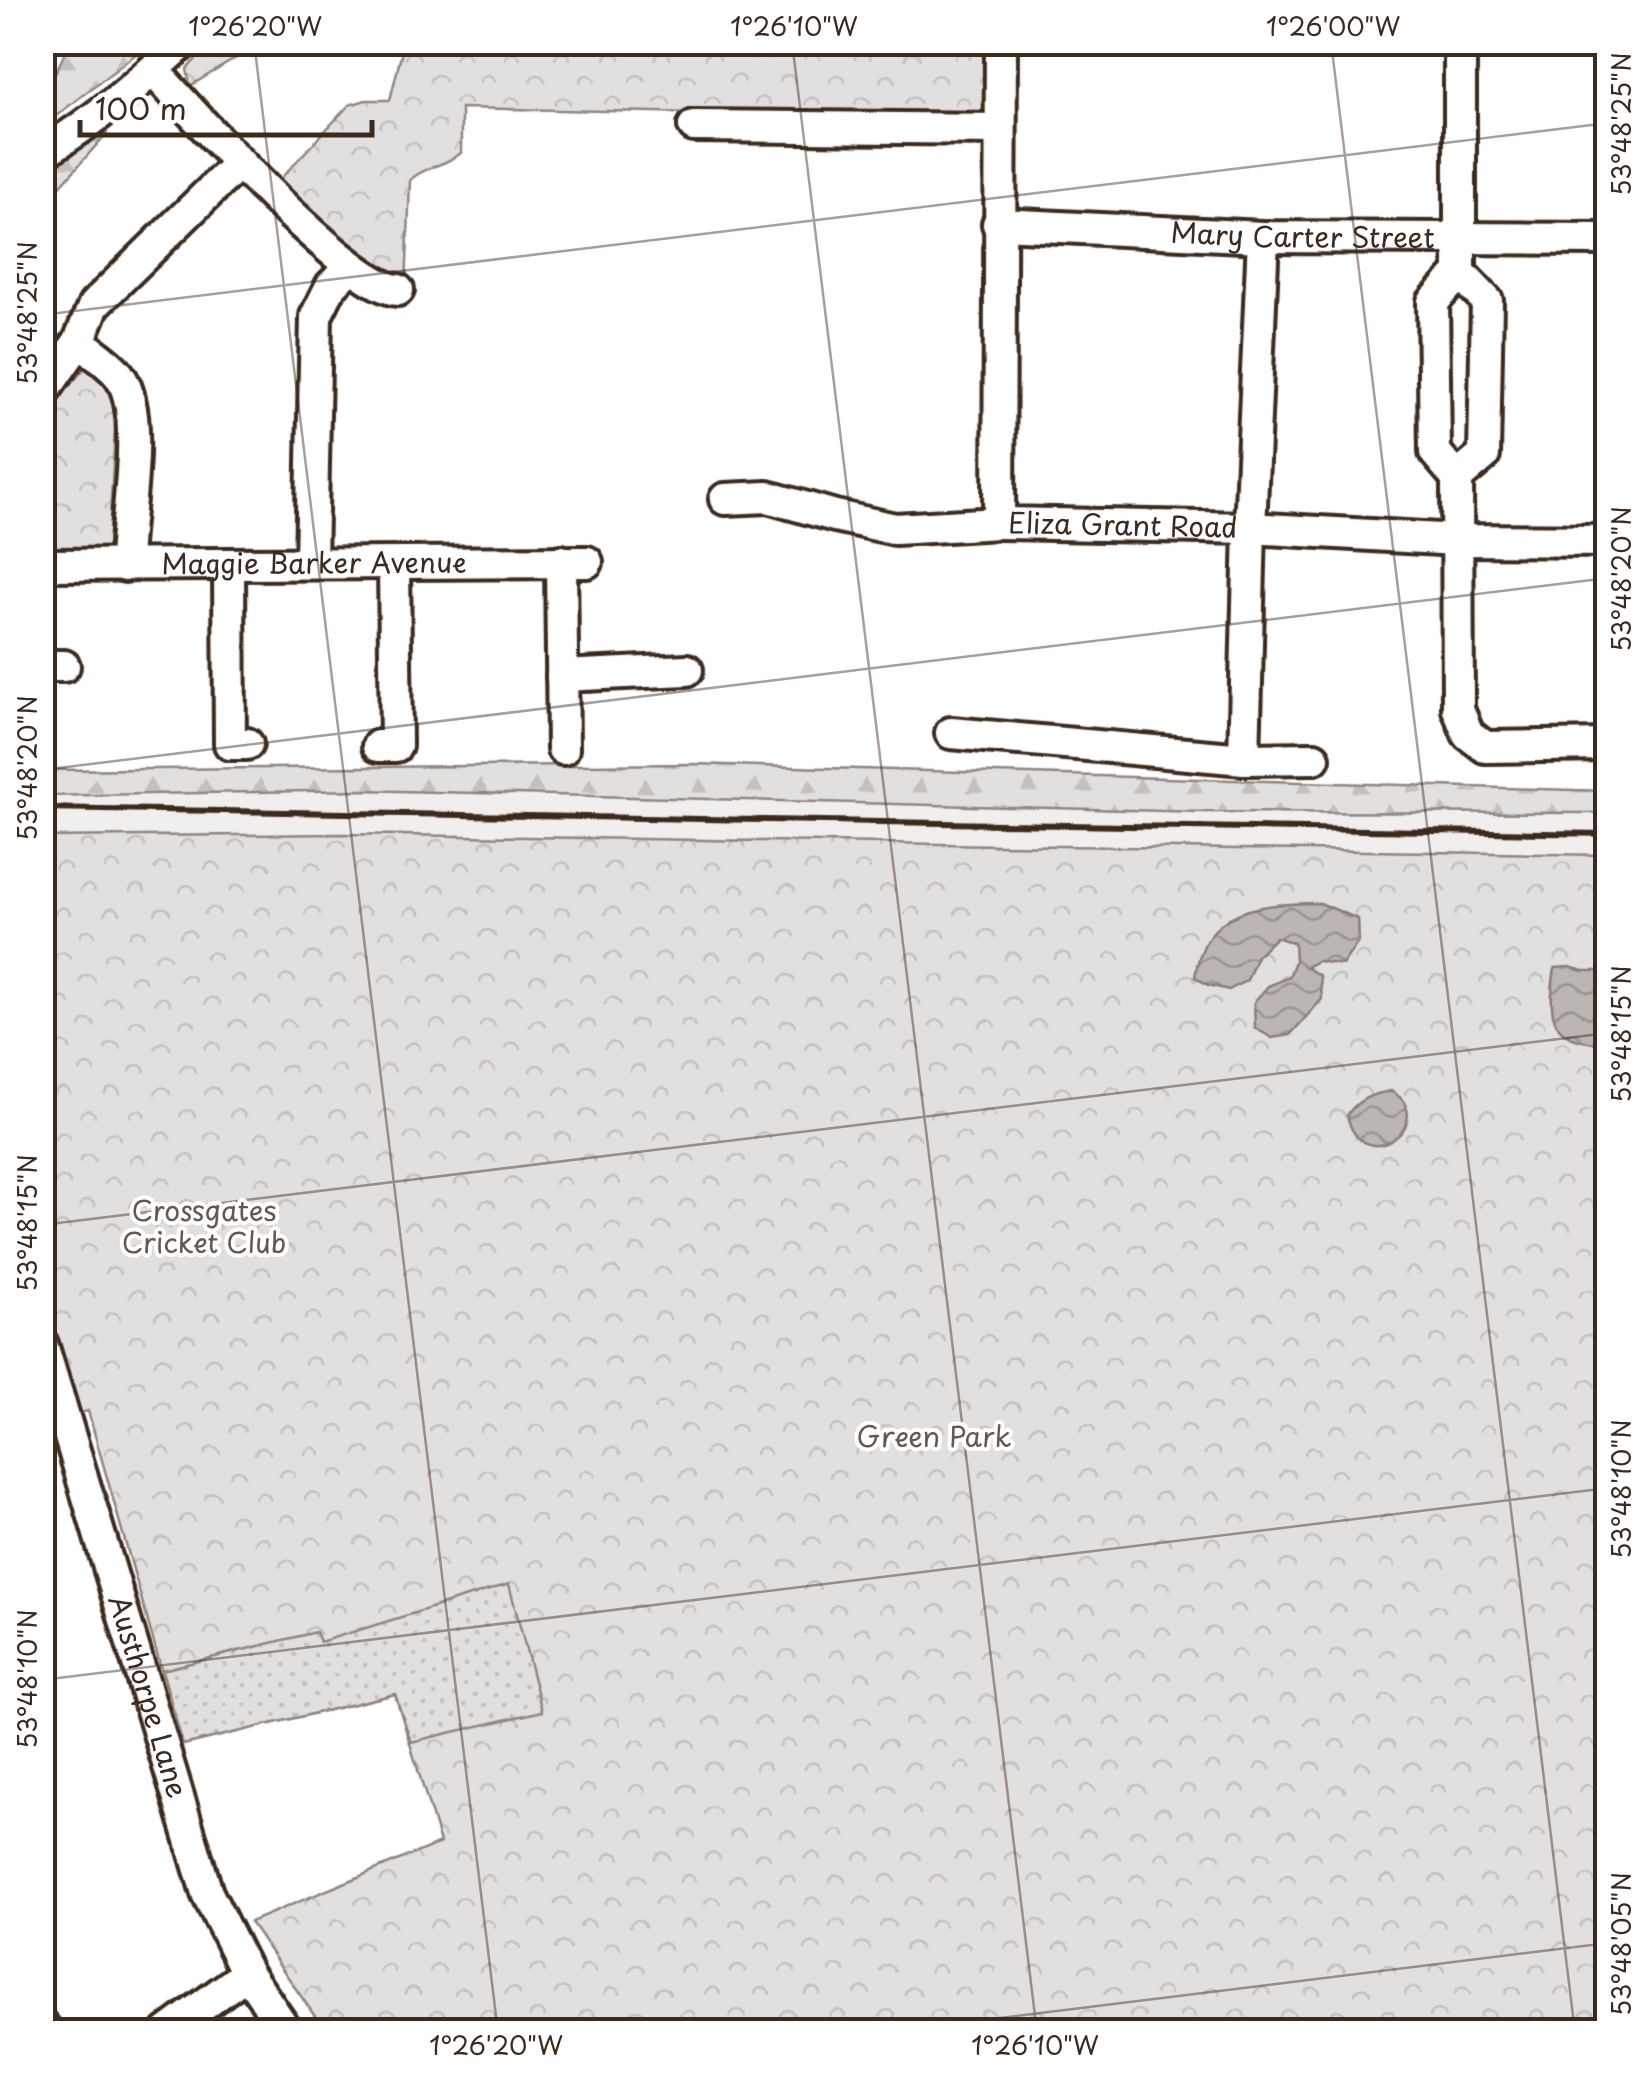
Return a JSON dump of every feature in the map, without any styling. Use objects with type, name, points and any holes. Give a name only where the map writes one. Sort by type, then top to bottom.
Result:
[{"type":"street","points":[[42,153],[73,135],[184,42]]},
{"type":"street","name":"Eliza Grant Road","points":[[1000,42],[999,523],[1250,528],[1457,540],[1608,541]]},
{"type":"street","points":[[1457,478],[1484,455],[1487,301],[1460,273],[1460,42]]},
{"type":"street","points":[[153,70],[238,164],[352,266],[388,290],[398,290]]},
{"type":"street","points":[[694,126],[1000,129]]},
{"type":"street","points":[[42,394],[79,342],[94,305],[238,164]]},
{"type":"street","name":"Mary Carter Street","points":[[998,224],[1263,237],[1608,239]]},
{"type":"street","points":[[1244,758],[1263,237]]},
{"type":"street","points":[[311,562],[316,316],[331,286],[352,266]]},
{"type":"street","points":[[1460,273],[1434,302],[1435,452],[1457,478],[1458,709],[1468,734],[1485,747],[1608,745]]},
{"type":"street","points":[[79,342],[120,377],[130,406],[133,435],[125,566]]},
{"type":"street","points":[[725,499],[768,497],[895,528],[999,523]]},
{"type":"street","name":"Maggie Barker Avenue","points":[[42,566],[574,562],[562,676]]},
{"type":"street","points":[[394,564],[397,746]]},
{"type":"street","points":[[228,566],[228,744]]},
{"type":"street","points":[[563,749],[562,676],[687,670]]},
{"type":"street","points":[[951,733],[1244,758],[1314,758]]},
{"type":"street","name":"Austhorpe Lane","points":[[42,1344],[206,1893],[247,1973],[287,2032]]},
{"type":"street","points":[[167,2032],[247,1973]]},
{"type":"street","points":[[42,2025],[47,2032]]},
{"type":"shaded area","points":[[361,790],[1203,812],[1607,813],[1608,855],[341,834],[43,837],[42,796]]},
{"type":"green space","points":[[211,42],[261,43],[190,86],[187,69]]},
{"type":"green space","points":[[70,43],[150,43],[43,126],[43,97]]},
{"type":"green space","points":[[404,43],[996,43],[985,119],[461,108],[461,153],[410,180],[406,290],[269,191],[349,105],[390,100]]},
{"type":"green space","points":[[103,129],[107,133],[43,206],[43,167]]},
{"type":"green space","points":[[85,368],[112,388],[116,410],[108,555],[43,555],[42,417]]},
{"type":"green space","points":[[694,764],[1607,791],[1607,813],[1203,812],[361,790],[42,796],[43,770]]},
{"type":"green space","name":"Green Park","points":[[341,834],[1607,855],[1607,2031],[325,2031],[250,1922],[440,1843],[395,1694],[183,1745],[88,1411],[64,1417],[43,1344],[42,837]]},
{"type":"green space","points":[[509,1584],[542,1711],[411,1742],[395,1694],[183,1745],[162,1670],[316,1632],[320,1642]]},
{"type":"water","points":[[1320,903],[1358,919],[1359,941],[1342,965],[1318,961],[1306,967],[1320,976],[1322,999],[1290,1035],[1272,1038],[1255,1028],[1254,1002],[1268,986],[1289,977],[1295,961],[1294,943],[1276,937],[1257,956],[1247,980],[1229,990],[1195,977],[1210,935],[1223,922],[1257,908]]},
{"type":"water","points":[[1555,968],[1607,971],[1607,1044],[1574,1038],[1563,1033],[1557,1024],[1552,1001]]},
{"type":"water","points":[[1391,1091],[1404,1103],[1408,1116],[1403,1129],[1394,1139],[1367,1144],[1355,1134],[1347,1115],[1366,1098]]},
{"type":"railway","points":[[42,808],[1608,834]]},
{"type":"park label","name":"Crossgates Cricket Club","points":[[204,1227]]}]
